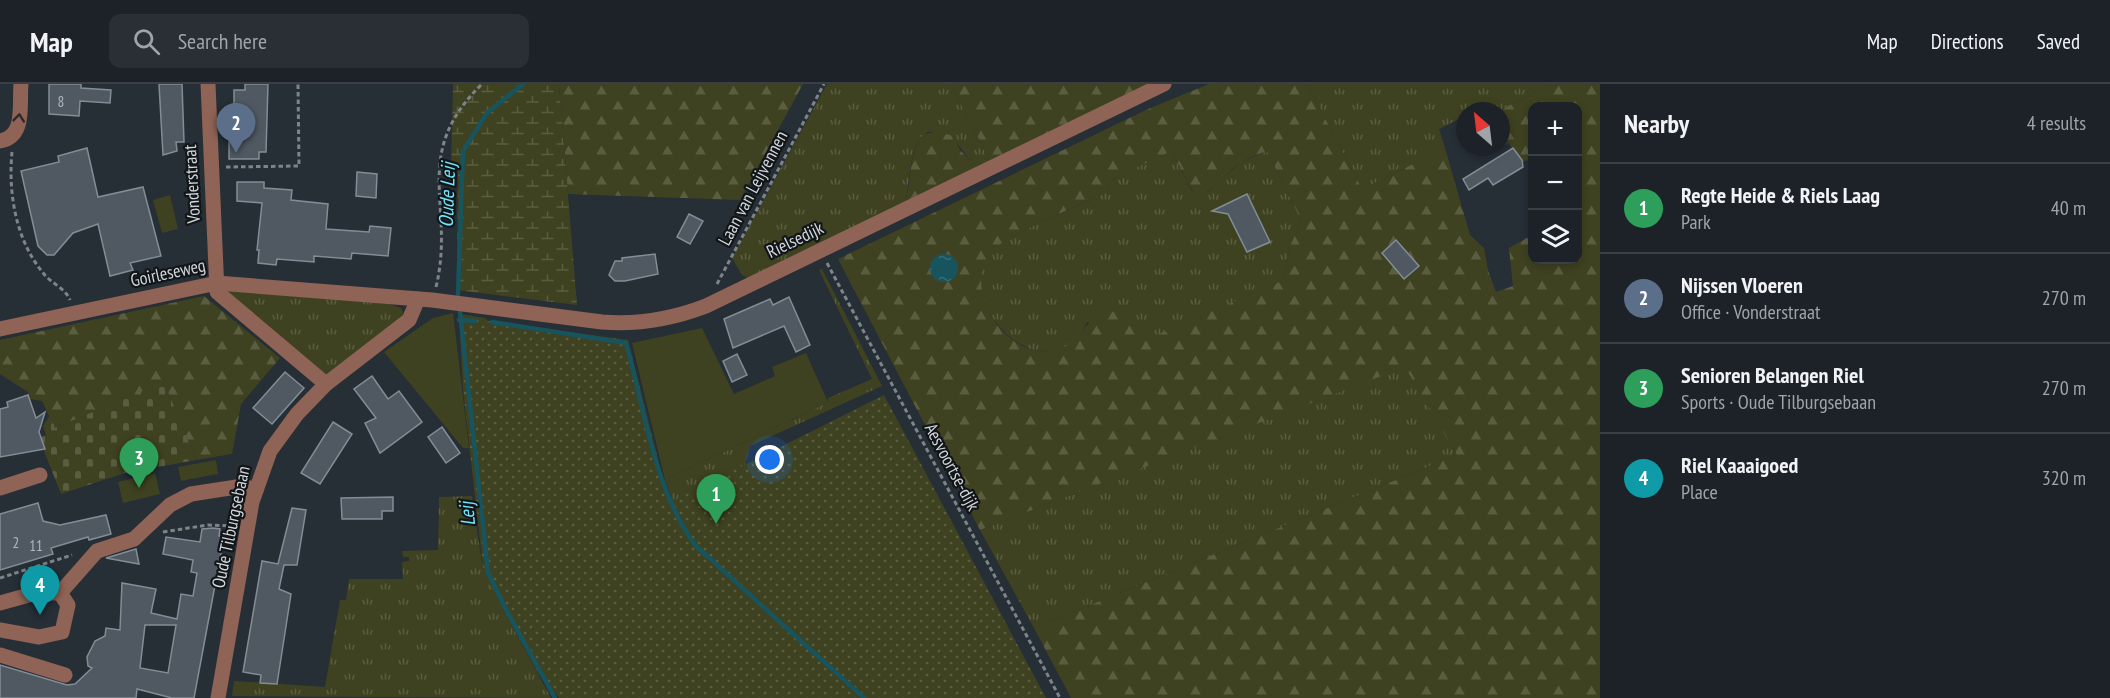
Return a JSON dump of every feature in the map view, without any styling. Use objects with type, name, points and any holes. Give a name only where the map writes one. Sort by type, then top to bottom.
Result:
[{"type":"street","points":[[6,139],[18,130],[21,84]]},
{"type":"street","name":"Vonderstraat","points":[[208,84],[217,283]]},
{"type":"street","name":"Rielsedijk","points":[[425,300],[621,324],[665,320],[706,306],[1164,84]]},
{"type":"street","points":[[217,283],[218,292],[326,384]]},
{"type":"street","name":"Goirleseweg","points":[[0,329],[217,283],[425,300]]},
{"type":"street","name":"Oude Tilburgsebaan","points":[[218,698],[248,528],[264,464],[280,434],[326,384],[409,320],[425,300]]},
{"type":"street","points":[[0,488],[40,475]]},
{"type":"street","points":[[0,603],[36,593],[60,593],[97,551],[134,539],[170,505],[191,494],[243,486],[256,490]]},
{"type":"street","points":[[0,630],[39,637],[63,632],[68,604],[60,593]]},
{"type":"street","points":[[0,655],[64,675]]},
{"type":"path","points":[[210,167],[299,166],[298,84]]},
{"type":"path","points":[[425,300],[442,237],[438,181],[445,136],[467,99],[482,84]]},
{"type":"path","name":"Laan van Leijvennen","points":[[706,306],[824,84]]},
{"type":"path","points":[[6,139],[11,185],[22,236],[37,266],[69,296],[73,314]]},
{"type":"path","name":"Aesvoortse-dijk","points":[[820,250],[1060,698]]},
{"type":"path","points":[[134,539],[208,525],[248,528]]},
{"type":"path","points":[[0,578],[82,552]]},
{"type":"green space","points":[[453,84],[559,84],[577,305],[457,290],[458,169],[451,169]]},
{"type":"green space","points":[[559,84],[803,84],[740,200],[568,194]]},
{"type":"green space","points":[[827,84],[951,84],[990,161],[977,167],[951,138],[945,134],[928,132],[922,137],[914,153],[905,202],[748,278],[742,275],[732,258]]},
{"type":"green space","points":[[951,84],[1151,84],[990,161]]},
{"type":"green space","points":[[1209,84],[1307,84],[1361,187],[1367,187],[1445,148],[1470,235],[1484,248],[1488,270],[1496,292],[1513,286],[1509,248],[1528,237],[1528,264],[1582,264],[1582,102],[1528,102],[1528,160],[1520,164],[1510,145],[1510,105],[1551,84],[1600,84],[1600,698],[1071,698],[1034,628],[1457,455],[1405,367],[980,530],[838,259],[1148,109]],"holes":[[[1267,151],[1300,218],[1290,246],[1284,280],[1150,338],[1145,337],[1124,313],[1111,312],[1094,318],[1075,339],[1057,350],[1042,351],[1027,348],[1014,341],[1002,330],[985,303],[982,270],[989,254],[999,245],[1027,229],[1105,193],[1114,178],[1167,153],[1174,155],[1194,194],[1201,194],[1213,188],[1240,163]]]},
{"type":"green space","points":[[1307,84],[1551,84],[1510,105],[1510,102],[1456,102],[1456,120],[1439,129],[1445,148],[1367,187],[1361,187]]},
{"type":"green space","points":[[936,131],[953,136],[960,150],[977,167],[905,202],[918,142],[923,135]]},
{"type":"green space","points":[[1267,151],[1300,218],[1290,246],[1284,280],[1150,339],[1087,322],[1071,344],[1051,352],[1029,348],[1009,336],[992,317],[982,295],[981,272],[991,251],[999,244],[1105,193],[1114,178],[1167,152],[1174,155],[1193,193],[1209,191],[1241,162]]},
{"type":"green space","points":[[170,195],[178,229],[162,233],[153,200]]},
{"type":"green space","points":[[822,269],[882,386],[750,446],[741,482],[673,501],[665,480],[828,402],[828,398],[872,379],[819,270]]},
{"type":"green space","points":[[228,290],[389,304],[401,308],[403,312],[402,317],[326,374],[226,292]]},
{"type":"green space","points":[[204,296],[280,358],[241,404],[232,454],[196,460],[164,383],[55,428],[42,401],[30,399],[28,392],[0,374],[0,340]]},
{"type":"green space","points":[[453,313],[469,448],[463,448],[384,352],[433,318]]},
{"type":"green space","points":[[459,314],[485,318],[488,321],[628,340],[669,503],[884,395],[1046,698],[559,698],[538,673],[483,567],[463,390]]},
{"type":"green space","points":[[702,328],[734,394],[775,376],[772,367],[806,353],[828,402],[665,480],[632,343]]},
{"type":"green space","points":[[1406,366],[1457,455],[1034,628],[980,530]]},
{"type":"green space","points":[[164,382],[196,460],[125,473],[61,494],[39,438],[46,435],[43,426],[50,415],[48,408],[55,428]]},
{"type":"green space","points":[[216,460],[218,474],[181,481],[178,467]]},
{"type":"green space","points":[[155,473],[160,494],[123,503],[118,482]]},
{"type":"green space","points":[[472,496],[482,563],[504,611],[551,698],[232,696],[234,681],[325,687],[340,600],[346,600],[349,579],[403,579],[402,562],[409,561],[409,557],[403,557],[402,551],[438,550],[439,497]]},
{"type":"water","points":[[944,254],[954,258],[958,268],[954,278],[944,282],[934,278],[930,268],[934,258]]},
{"type":"building","points":[[49,84],[81,84],[81,88],[111,90],[110,103],[80,101],[79,116],[49,114]]},
{"type":"building","points":[[159,84],[182,84],[184,142],[176,142],[177,151],[163,155]]},
{"type":"building","points":[[245,84],[268,84],[266,152],[259,152],[259,159],[229,159],[229,118],[234,118],[234,90],[245,90]]},
{"type":"building","points":[[87,148],[98,197],[143,187],[161,256],[130,263],[133,270],[110,276],[98,224],[73,233],[54,255],[47,255],[38,246],[21,171],[59,162],[58,156]]},
{"type":"building","points":[[1513,148],[1522,160],[1523,167],[1493,185],[1488,178],[1469,190],[1463,179],[1500,156],[1510,156],[1510,150]]},
{"type":"building","points":[[357,172],[377,174],[376,198],[356,196]]},
{"type":"building","points":[[237,182],[264,182],[264,188],[292,190],[291,200],[328,204],[326,229],[369,232],[370,226],[391,228],[388,256],[352,253],[351,259],[314,256],[314,262],[277,259],[276,265],[258,263],[259,250],[257,250],[262,203],[237,201]]},
{"type":"building","points":[[1247,194],[1270,242],[1247,252],[1228,214],[1212,211]]},
{"type":"building","points":[[689,214],[703,221],[690,244],[677,237]]},
{"type":"building","points":[[1396,240],[1419,266],[1404,279],[1382,253]]},
{"type":"building","points":[[655,254],[658,274],[625,281],[615,281],[609,275],[615,261]]},
{"type":"building","points":[[789,297],[810,345],[796,352],[784,326],[733,348],[724,319],[770,299],[773,305]]},
{"type":"building","points":[[737,354],[747,375],[732,382],[723,361]]},
{"type":"building","points":[[285,372],[304,388],[272,424],[253,408]]},
{"type":"building","points":[[372,376],[388,399],[399,391],[422,422],[380,453],[365,423],[376,418],[354,389]]},
{"type":"building","points":[[28,395],[36,418],[45,412],[39,432],[45,449],[0,457],[0,409],[8,407],[7,402]]},
{"type":"building","points":[[333,422],[352,434],[320,484],[301,473]]},
{"type":"building","points":[[442,427],[460,453],[446,463],[428,437]]},
{"type":"building","points":[[393,497],[393,511],[382,511],[382,519],[342,519],[341,498]]},
{"type":"building","points":[[38,503],[43,521],[60,525],[106,515],[111,534],[89,540],[88,537],[51,548],[53,554],[0,570],[0,514]]},
{"type":"building","points":[[292,508],[306,510],[297,565],[284,565],[279,589],[291,594],[277,684],[260,683],[261,675],[243,672],[262,561],[278,564]]},
{"type":"building","points":[[202,529],[220,529],[219,536],[224,537],[194,698],[172,698],[137,689],[136,698],[0,698],[0,665],[67,685],[75,684],[92,668],[88,666],[87,657],[95,641],[105,636],[106,628],[120,630],[122,583],[156,589],[151,613],[177,619],[181,594],[193,596],[197,573],[191,572],[193,560],[163,554],[166,537],[200,542]],"holes":[[[145,625],[176,625],[168,673],[140,668]]]},
{"type":"building","points":[[136,549],[139,564],[106,558]]},
{"type":"waterway","name":"Oude Leij","points":[[458,294],[463,151],[487,113],[523,84]]},
{"type":"waterway","name":"Leij","points":[[460,312],[488,572],[555,698]]},
{"type":"waterway","points":[[459,320],[475,321]]},
{"type":"waterway","points":[[492,322],[626,343],[660,475],[682,524],[696,546],[864,698]]},
{"type":"place","name":"Nijssen Vloeren","points":[[236,153]]},
{"type":"place","name":"Senioren Belangen Riel","points":[[139,488]]},
{"type":"place","name":"Regte Heide & Riels Laag","points":[[716,524]]},
{"type":"place","name":"Riel Kaaaigoed","points":[[40,615]]}]
